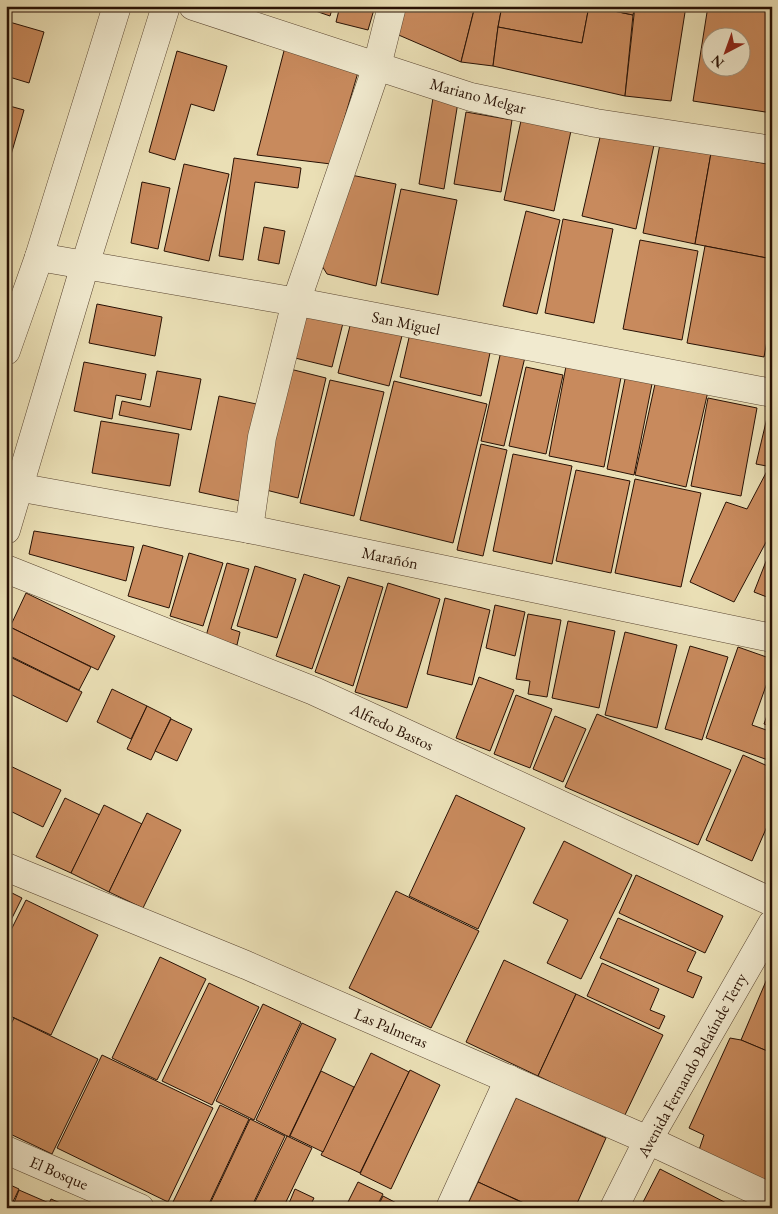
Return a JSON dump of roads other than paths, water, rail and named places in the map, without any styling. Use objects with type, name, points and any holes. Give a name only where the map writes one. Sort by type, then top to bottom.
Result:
[{"type":"street","points":[[6,351],[39,257],[117,6]]},
{"type":"street","points":[[6,530],[13,486],[85,266],[166,6]]},
{"type":"street","name":"Mariano Melgar","points":[[192,6],[471,97],[596,123],[772,150]]},
{"type":"street","points":[[249,529],[262,437],[296,302],[376,66],[392,6]]},
{"type":"street","name":"San Miguel","points":[[39,257],[296,302],[772,393]]},
{"type":"street","name":"Marañón","points":[[13,486],[249,529],[772,638]]},
{"type":"street","name":"Alfredo Bastos","points":[[6,569],[314,691],[772,902]]},
{"type":"street","name":"Las Palmeras","points":[[6,867],[246,965],[648,1140],[772,1198]]},
{"type":"street","name":"Avenida Fernando Belaúnde Terry","points":[[614,1208],[648,1140],[772,924]]},
{"type":"street","points":[[450,1208],[509,1079]]},
{"type":"street","name":"El Bosque","points":[[6,1150],[140,1208]]}]
